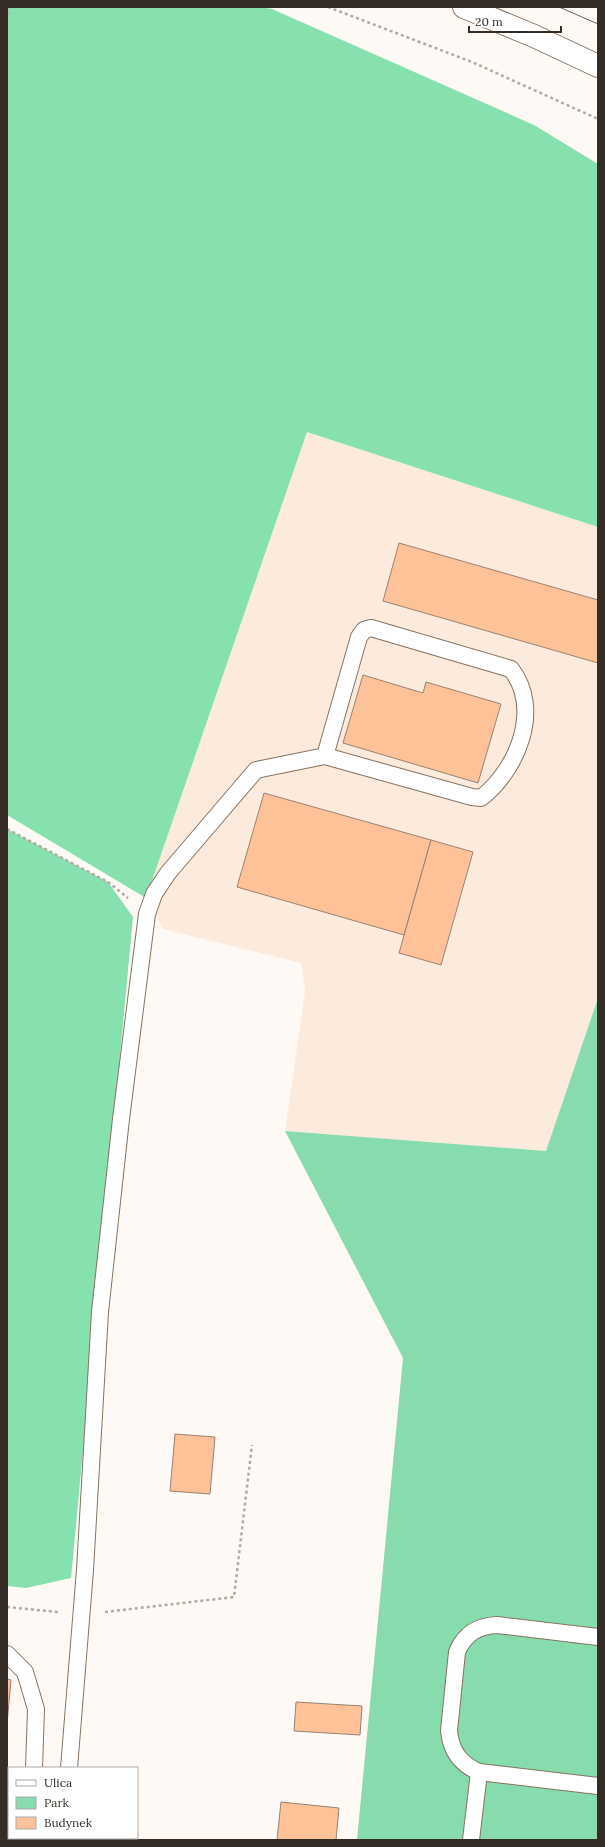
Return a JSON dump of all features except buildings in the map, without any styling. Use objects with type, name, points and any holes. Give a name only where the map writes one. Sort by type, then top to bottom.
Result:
[{"type":"street","points":[[464,7],[534,36],[598,66]]},
{"type":"lane","points":[[69,1767],[81,1614],[100,1312],[121,1119],[148,914],[154,894],[168,873],[256,770],[325,756],[472,797],[481,798],[491,790],[507,770],[518,747],[525,726],[526,708],[523,691],[518,678],[511,669],[372,628],[364,630],[360,637],[325,756]]},
{"type":"lane","points":[[598,1637],[497,1625],[476,1629],[467,1635],[460,1643],[457,1652],[449,1731],[450,1744],[456,1755],[463,1763],[479,1772],[598,1786]]},
{"type":"lane","points":[[7,1654],[25,1672],[36,1709],[34,1767]]},
{"type":"lane","points":[[471,1840],[479,1772]]},
{"type":"path","points":[[7,14],[10,7]]},
{"type":"path","points":[[328,7],[472,62],[598,119]]},
{"type":"path","points":[[7,829],[108,882],[148,914]]},
{"type":"path","points":[[7,1607],[81,1614],[234,1597],[252,1445]]},
{"type":"shaded area","points":[[307,432],[598,527],[598,998],[546,1151],[285,1131],[305,991],[301,963],[163,929],[146,898]]},
{"type":"green space","points":[[7,7],[261,7],[272,9],[534,125],[598,164],[598,527],[307,432],[146,898],[7,815]]},
{"type":"green space","points":[[7,829],[108,882],[133,917],[71,1578],[26,1588],[7,1586]]},
{"type":"green space","points":[[598,998],[598,1840],[357,1840],[403,1358],[285,1131],[546,1151]]},
{"type":"tram line","points":[[559,7],[598,24]]}]
